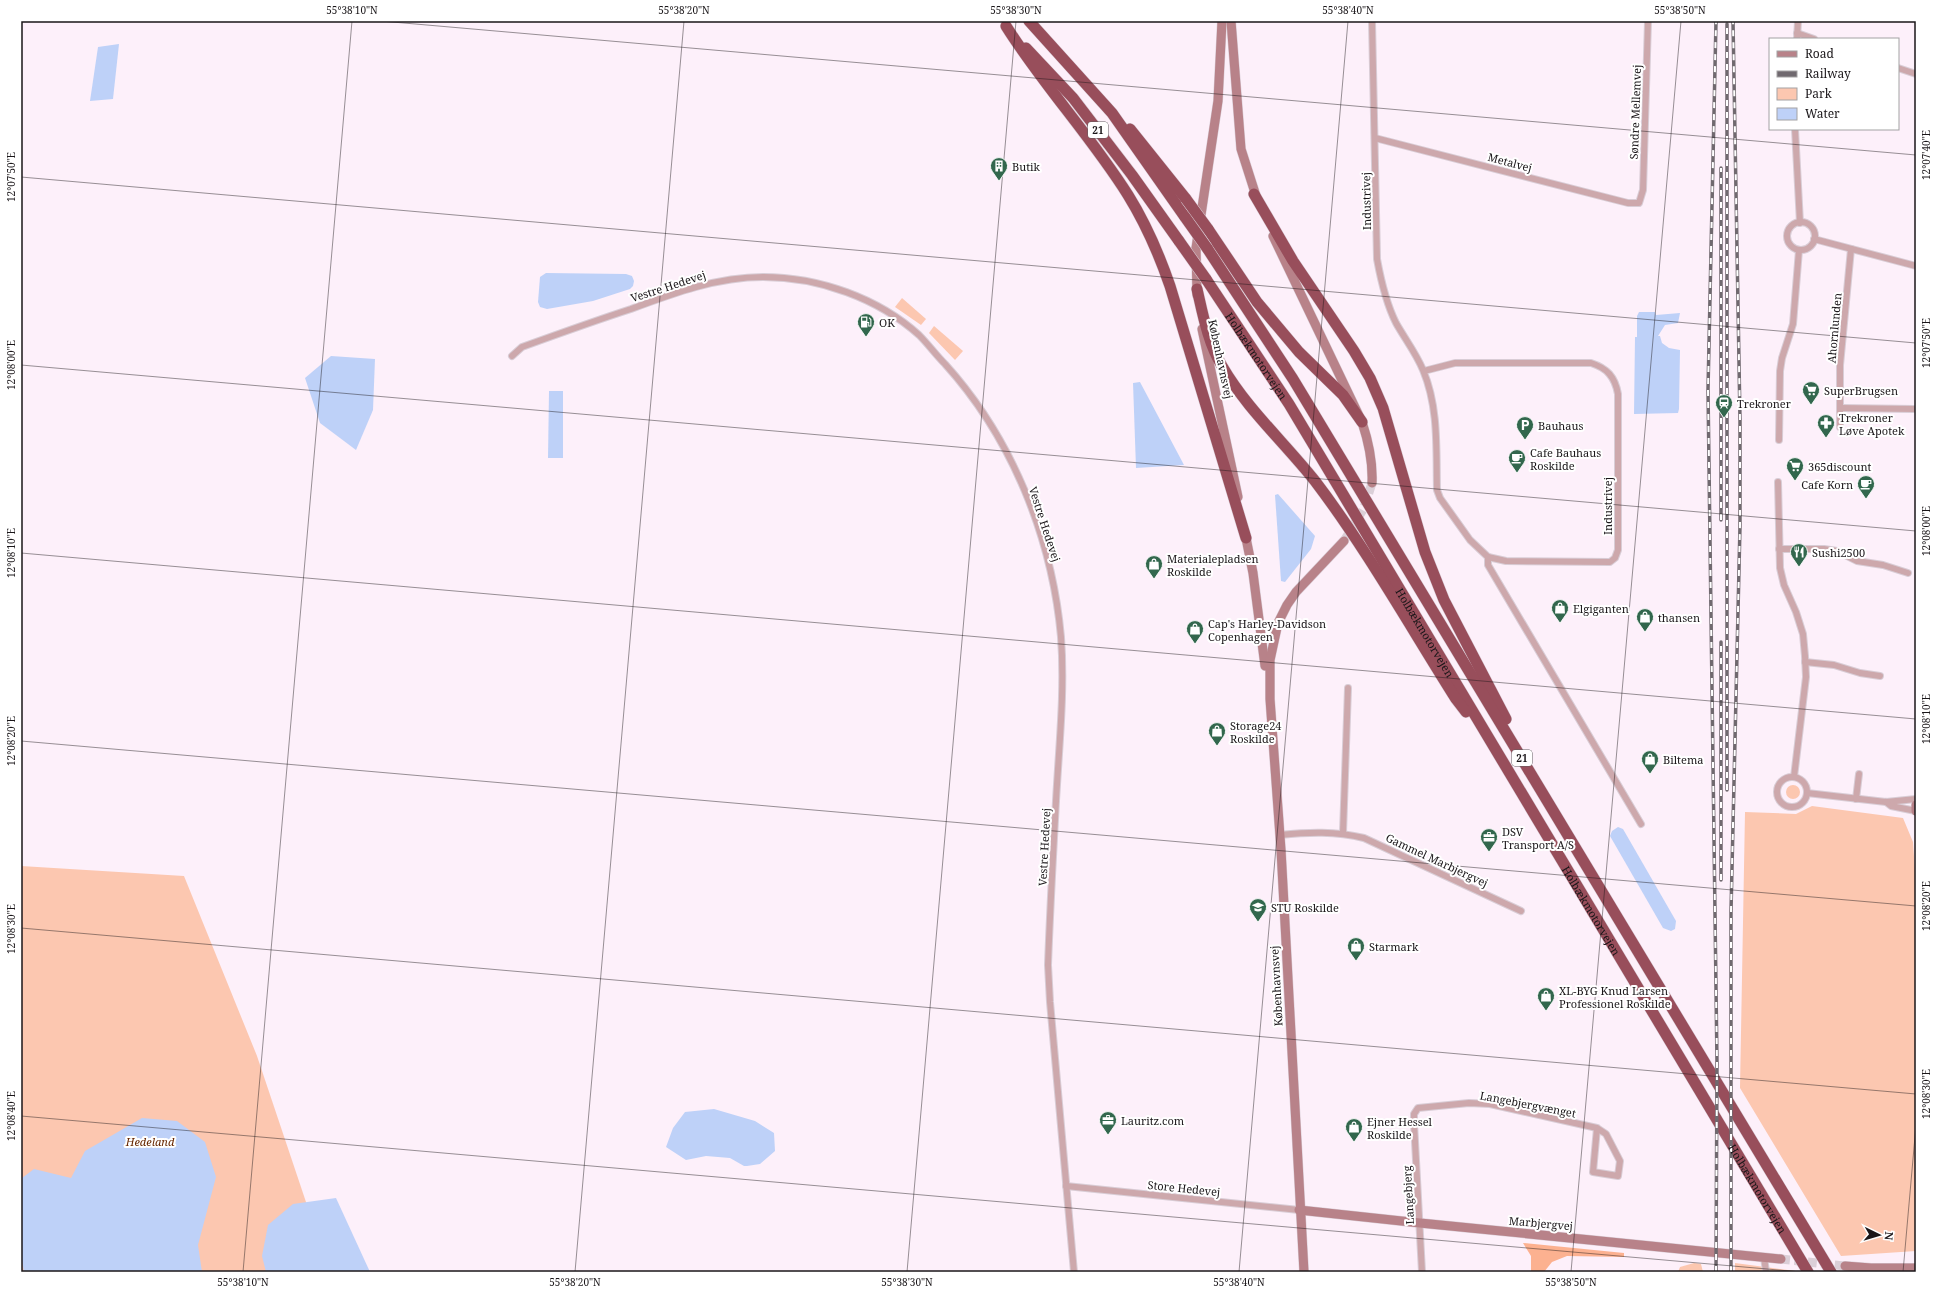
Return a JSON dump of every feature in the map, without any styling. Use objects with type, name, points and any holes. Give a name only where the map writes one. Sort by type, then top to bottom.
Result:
[{"type":"highway","name":"Holbækmotorvejen","points":[[1029,21],[1112,113],[1207,248],[1293,379],[1831,1272]]},
{"type":"highway","name":"Holbækmotorvejen","points":[[1004,24],[1073,98],[1132,175],[1206,279],[1289,404],[1808,1272]]},
{"type":"highway","points":[[1004,24],[1026,58],[1091,142],[1128,195],[1157,250],[1172,294],[1246,538]]},
{"type":"highway","points":[[1053,48],[1084,73],[1151,154],[1186,199],[1257,302],[1299,352],[1343,395],[1362,422]]},
{"type":"highway","points":[[1254,194],[1293,261],[1354,351],[1370,378],[1383,408],[1425,552],[1444,600],[1500,706],[1520,755]]},
{"type":"highway","points":[[1197,289],[1209,338],[1221,366],[1241,394],[1315,481],[1359,546],[1456,699],[1497,752]]},
{"type":"main road","name":"Københavnsvej","points":[[1222,21],[1218,101],[1196,248],[1197,289],[1201,325],[1246,538],[1270,699]]},
{"type":"main road","points":[[1230,21],[1241,149],[1254,194],[1362,422],[1370,446],[1372,483]]},
{"type":"main road","name":"Københavnsvej","points":[[1304,1272],[1299,1210],[1280,835],[1270,699],[1270,660],[1273,639],[1282,614],[1296,592],[1344,542]]},
{"type":"main road","points":[[1916,805],[1916,811]]},
{"type":"main road","name":"Marbjergvej","points":[[1299,1210],[1780,1259]]},
{"type":"main road","points":[[1845,1266],[1871,1268],[1916,1268]]},
{"type":"street","name":"Industrivej","points":[[1372,21],[1377,259],[1382,284],[1395,320],[1424,371],[1432,396],[1436,428],[1437,490],[1440,498],[1470,540],[1488,557],[1512,561],[1610,562],[1615,558],[1618,550],[1616,384],[1609,373],[1601,366],[1591,363],[1455,363],[1424,371]]},
{"type":"street","name":"Søndre Mellemvej","points":[[1639,203],[1643,190],[1648,21]]},
{"type":"street","points":[[1798,21],[1797,36],[1808,38]]},
{"type":"street","points":[[1899,68],[1916,74]]},
{"type":"street","points":[[1795,130],[1800,222]]},
{"type":"street","name":"Metalvej","points":[[1375,138],[1628,203],[1639,203]]},
{"type":"street","points":[[1800,222],[1811,227],[1814,231],[1814,240],[1806,249],[1799,250],[1791,246],[1787,237],[1790,228],[1800,222]]},
{"type":"street","points":[[1814,240],[1916,266]]},
{"type":"street","name":"Ahornlunden","points":[[1840,427],[1840,365],[1851,249]]},
{"type":"street","points":[[1779,440],[1780,371],[1782,358],[1793,324],[1799,250]]},
{"type":"street","name":"Vestre Hedevej","points":[[512,356],[522,347],[684,290],[715,282],[739,278],[764,277],[805,281],[836,288],[868,301],[919,335],[960,381],[987,418],[1008,452],[1038,526],[1052,578],[1061,638],[1062,697],[1048,965],[1074,1272]]},
{"type":"street","points":[[1840,408],[1914,409]]},
{"type":"street","points":[[1778,482],[1780,568],[1784,584],[1796,612],[1802,634],[1806,677],[1794,777]]},
{"type":"street","points":[[1779,549],[1824,549],[1837,551],[1857,561],[1883,565],[1908,573]]},
{"type":"street","name":"Industrivej","points":[[1488,557],[1488,565],[1641,824]]},
{"type":"street","points":[[1805,662],[1834,665],[1860,673],[1880,676]]},
{"type":"street","points":[[1343,833],[1348,688]]},
{"type":"street","points":[[1856,799],[1859,774]]},
{"type":"street","points":[[1794,777],[1802,781],[1807,789],[1807,793],[1804,802],[1796,806],[1788,806],[1781,801],[1777,793],[1779,784],[1786,778],[1794,777]]},
{"type":"street","points":[[1807,793],[1886,802],[1916,799]]},
{"type":"street","points":[[1886,802],[1891,806],[1916,811]]},
{"type":"street","name":"Gammel Marbjergvej","points":[[1280,835],[1321,831],[1343,833],[1381,845],[1521,911]]},
{"type":"street","name":"Langebjergvænget","points":[[1414,1117],[1417,1109],[1423,1106],[1469,1103],[1490,1104],[1597,1128]]},
{"type":"street","name":"Langebjerg","points":[[1414,1117],[1422,1272]]},
{"type":"street","points":[[1597,1128],[1606,1134],[1620,1161],[1618,1176],[1593,1172],[1597,1128]]},
{"type":"street","name":"Store Hedevej","points":[[1066,1186],[1299,1210]]},
{"type":"street","points":[[1764,1257],[1766,1272]]},
{"type":"green space","points":[[902,298],[926,319],[921,325],[895,307]]},
{"type":"green space","points":[[934,326],[963,351],[955,360],[929,333]]},
{"type":"green space","points":[[1790,785],[1796,785],[1800,789],[1800,795],[1796,799],[1790,799],[1786,795],[1786,789]]},
{"type":"green space","points":[[1812,806],[1903,818],[1913,842],[1916,885],[1916,1251],[1841,1256],[1740,1088],[1745,812],[1796,814]]},
{"type":"green space","name":"Hedeland","points":[[21,866],[184,876],[257,1056],[308,1208],[321,1272],[21,1272]]},
{"type":"green space","points":[[1694,1263],[1701,1264],[1703,1272],[1678,1272],[1680,1267]]},
{"type":"green space","points":[[1735,1263],[1796,1271],[1796,1272],[1735,1272]]},
{"type":"shaded area","points":[[1523,1243],[1624,1253],[1624,1257],[1567,1256],[1552,1262],[1544,1272],[1531,1272],[1531,1256]]},
{"type":"water","points":[[119,44],[113,99],[90,101],[98,47]]},
{"type":"water","points":[[546,273],[626,274],[632,276],[634,281],[633,286],[630,289],[593,301],[547,309],[540,307],[538,302],[540,277]]},
{"type":"water","points":[[1639,312],[1655,312],[1656,315],[1680,313],[1678,323],[1665,325],[1658,336],[1660,336],[1662,343],[1669,348],[1680,350],[1678,413],[1634,414],[1635,337],[1637,337],[1637,316]]},
{"type":"water","points":[[331,356],[375,359],[373,410],[356,450],[320,423],[305,378]]},
{"type":"water","points":[[1140,382],[1184,465],[1136,468],[1133,383]]},
{"type":"water","points":[[549,391],[563,391],[563,458],[548,458]]},
{"type":"water","points":[[1278,494],[1315,536],[1311,549],[1285,582],[1281,581],[1275,495]]},
{"type":"water","points":[[1618,827],[1623,829],[1676,921],[1675,929],[1671,931],[1663,928],[1610,836],[1612,831]]},
{"type":"water","points":[[714,1109],[755,1121],[774,1133],[775,1151],[760,1164],[744,1166],[730,1158],[706,1156],[686,1160],[666,1147],[673,1128],[685,1112]]},
{"type":"water","points":[[142,1118],[177,1121],[205,1142],[216,1177],[198,1245],[202,1272],[24,1272],[21,1256],[22,1178],[34,1169],[71,1178],[85,1151]]},
{"type":"water","points":[[336,1198],[370,1272],[266,1272],[262,1256],[268,1225],[293,1204]]},
{"type":"tunnel","points":[[1344,541],[1364,508],[1372,483]]},
{"type":"tunnel","points":[[1781,1259],[1845,1266]]},
{"type":"railway","points":[[1716,21],[1708,390],[1717,1063],[1716,1272]]},
{"type":"railway","points":[[1731,1272],[1731,911],[1740,526],[1740,419],[1733,21]]},
{"type":"railway","points":[[1727,24],[1727,790]]},
{"type":"railway","points":[[1721,168],[1721,520]]},
{"type":"railway","points":[[1721,642],[1721,880]]},
{"type":"place","name":"Butik","points":[[999,181]]},
{"type":"place","name":"OK","points":[[866,337]]},
{"type":"place","name":"SuperBrugsen","points":[[1811,405]]},
{"type":"place","name":"Trekroner","points":[[1724,418]]},
{"type":"place","name":"Trekroner Løve Apotek","points":[[1826,438]]},
{"type":"place","name":"Bauhaus","points":[[1525,440]]},
{"type":"place","name":"Cafe Bauhaus Roskilde","points":[[1517,473]]},
{"type":"place","name":"365discount","points":[[1795,481]]},
{"type":"place","name":"Cafe Korn","points":[[1866,499]]},
{"type":"place","name":"Sushi2500","points":[[1799,567]]},
{"type":"place","name":"Materialepladsen Roskilde","points":[[1154,579]]},
{"type":"place","name":"Elgiganten","points":[[1560,623]]},
{"type":"place","name":"thansen","points":[[1645,632]]},
{"type":"place","name":"Cap's Harley-Davidson Copenhagen","points":[[1195,644]]},
{"type":"place","name":"Storage24 Roskilde","points":[[1217,746]]},
{"type":"place","name":"Biltema","points":[[1650,774]]},
{"type":"place","name":"DSV Transport A/S","points":[[1489,852]]},
{"type":"place","name":"STU Roskilde","points":[[1258,922]]},
{"type":"place","name":"Starmark","points":[[1356,961]]},
{"type":"place","name":"XL-BYG Knud Larsen Professionel Roskilde","points":[[1546,1011]]},
{"type":"place","name":"Lauritz.com","points":[[1108,1135]]},
{"type":"place","name":"Ejner Hessel Roskilde","points":[[1354,1142]]}]
